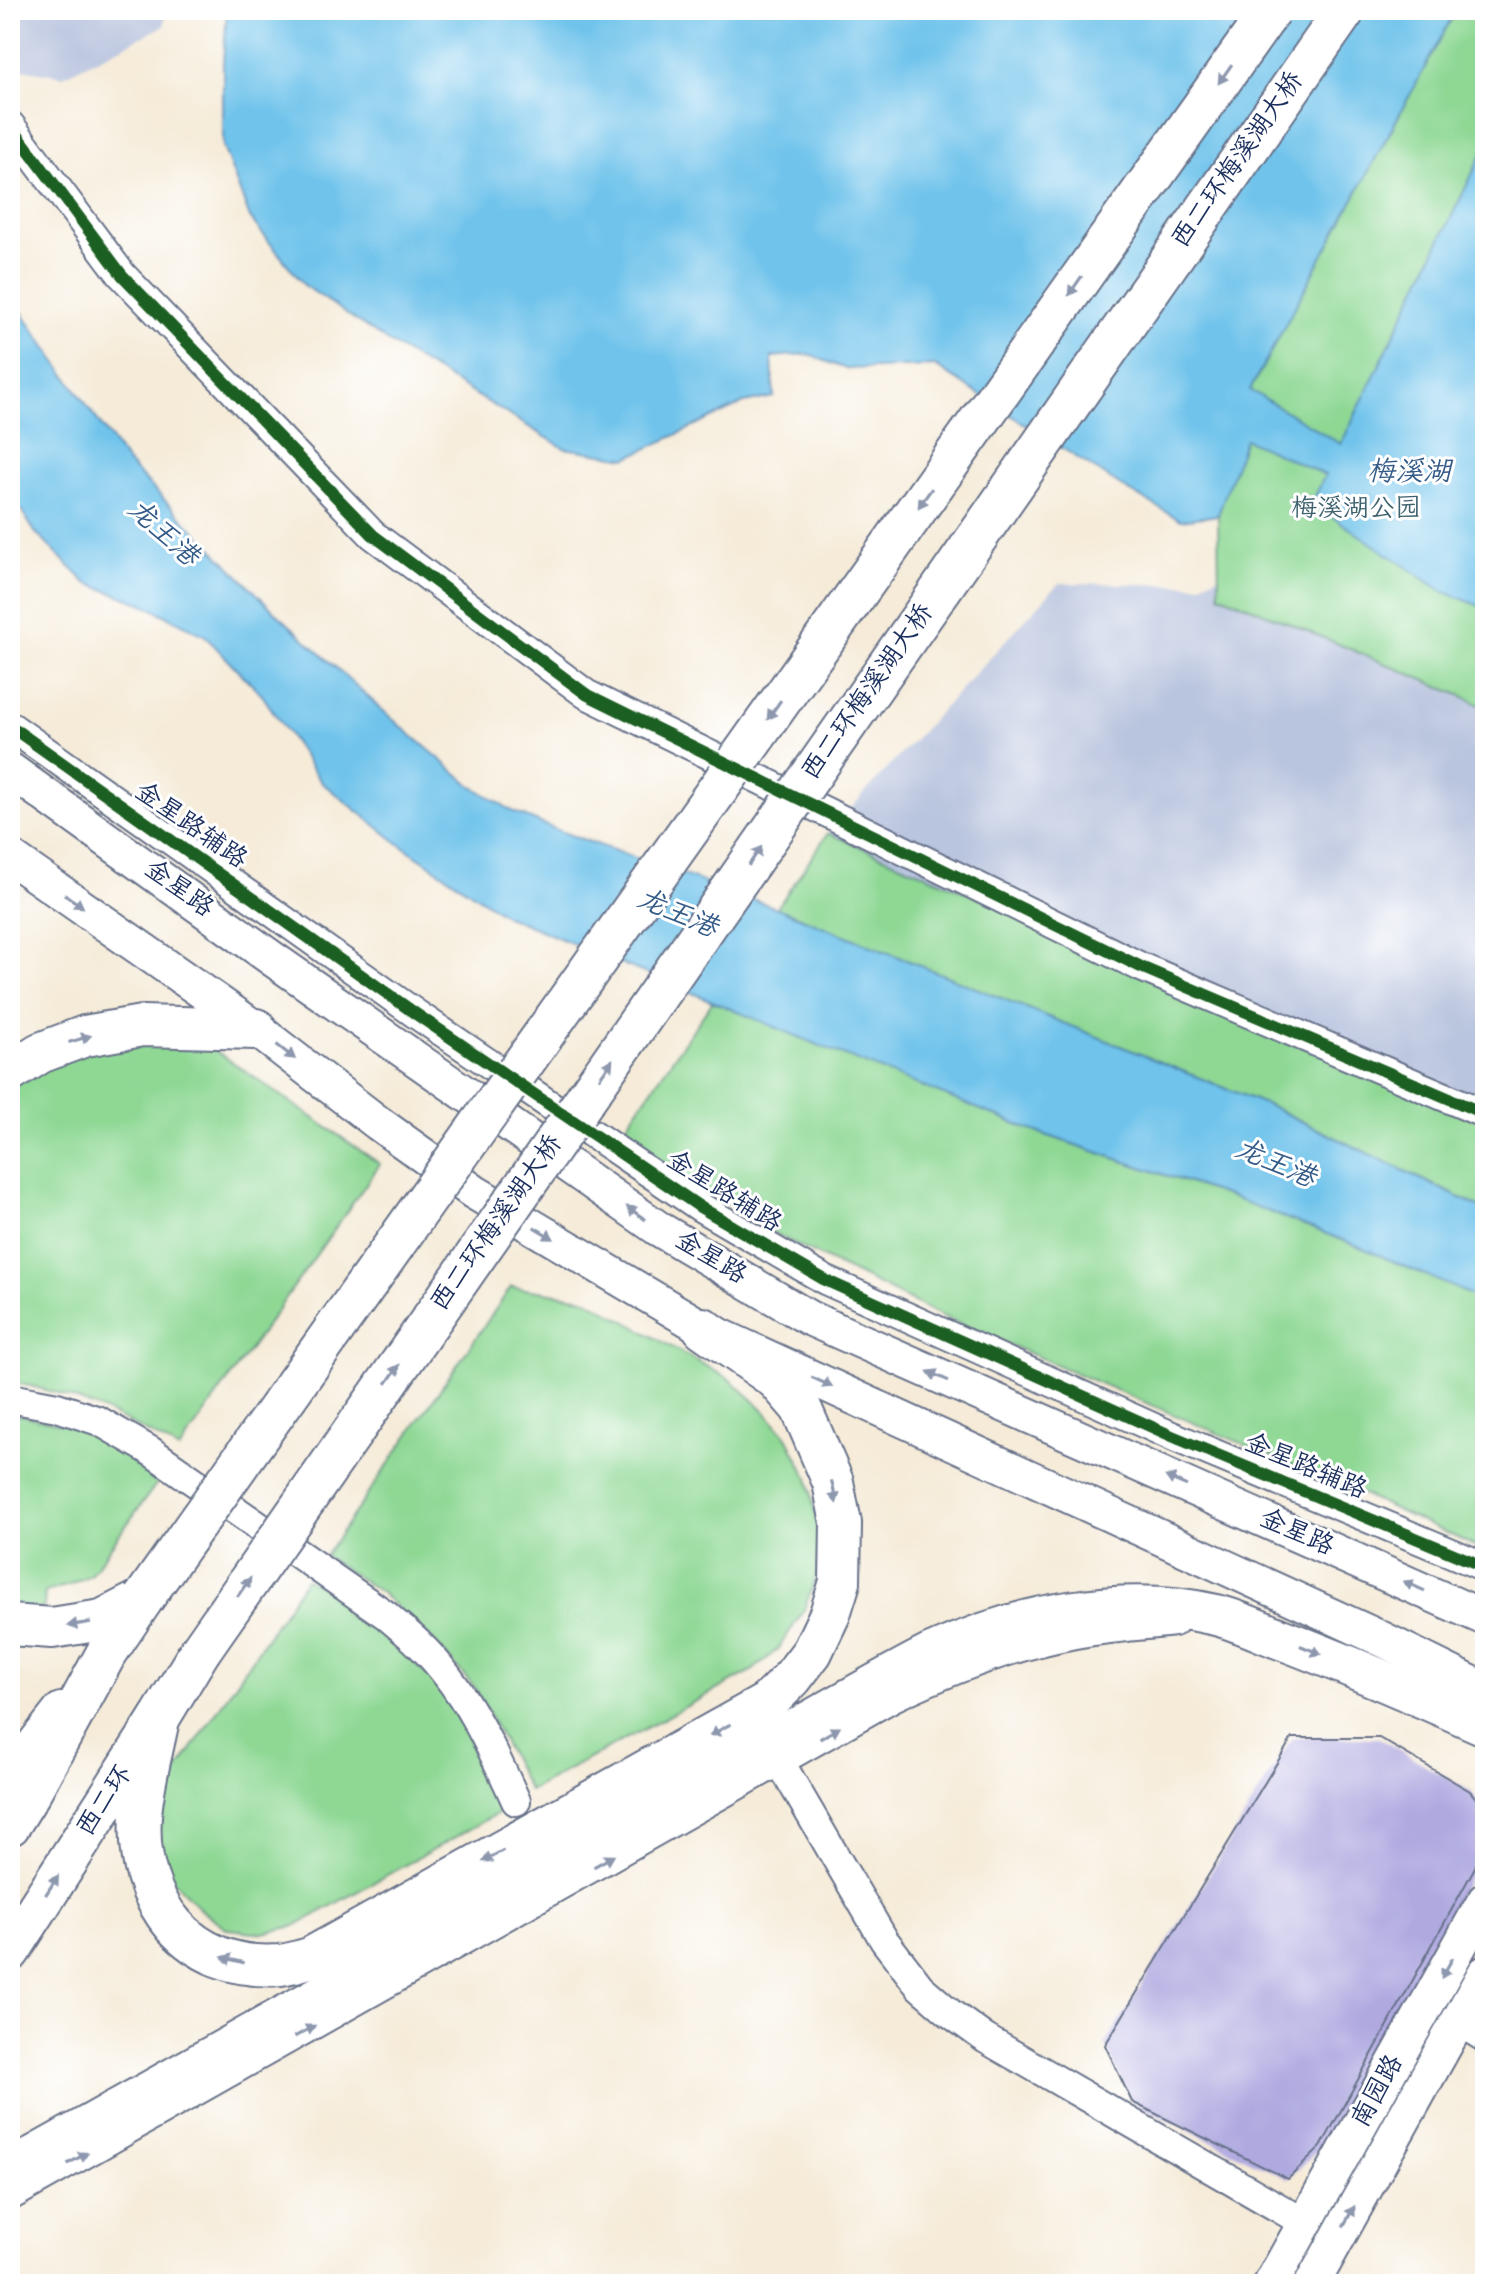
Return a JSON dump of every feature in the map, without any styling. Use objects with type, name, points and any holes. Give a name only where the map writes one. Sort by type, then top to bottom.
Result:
[{"type":"highway","points":[[10,1825],[106,1654],[143,1599],[1271,10]]},
{"type":"highway","name":"西二环梅溪湖大桥","points":[[200,1651],[1345,10]]},
{"type":"highway","points":[[10,1072],[40,1053],[85,1036],[142,1026],[256,1029]]},
{"type":"highway","points":[[159,1719],[141,1815],[142,1855],[159,1906],[191,1943],[215,1955],[245,1963],[281,1965],[310,1958],[767,1703],[812,1652],[830,1614],[840,1582],[841,1523],[833,1482],[801,1408],[776,1379],[703,1328]]},
{"type":"highway","points":[[10,1625],[52,1628],[102,1620],[143,1599]]},
{"type":"highway","points":[[10,2170],[931,1655],[972,1638],[1064,1613],[1119,1607],[1186,1609],[1218,1615],[1482,1718]]},
{"type":"highway","name":"西二环","points":[[10,1951],[200,1651]]},
{"type":"main road","name":"金星路","points":[[10,770],[270,957],[659,1229],[809,1318],[1485,1618]]},
{"type":"main road","points":[[10,857],[256,1029],[474,1192],[703,1328],[1384,1640],[1482,1718]]},
{"type":"main road","points":[[10,1775],[106,1654]]},
{"type":"main road","name":"南园路","points":[[1271,2284],[1485,1900]]},
{"type":"main road","name":"南园路","points":[[1312,2284],[1471,2030],[1485,1973]]},
{"type":"street","points":[[10,125],[122,275],[373,535],[586,694],[1141,967],[1485,1114]]},
{"type":"street","name":"金星路辅路","points":[[10,726],[416,1014],[609,1146],[700,1207],[825,1280],[1172,1436],[1485,1567]]},
{"type":"street","points":[[10,1398],[57,1407],[99,1421],[149,1450],[386,1615],[421,1645],[453,1683],[488,1740],[516,1801]]},
{"type":"street","points":[[10,2196],[554,1878],[780,1762],[893,1697],[945,1672],[1021,1646],[1076,1634],[1175,1622],[1266,1633]]},
{"type":"street","points":[[780,1762],[884,1940],[930,1996],[986,2039],[1305,2223]]},
{"type":"shaded area","points":[[10,10],[166,10],[164,26],[63,76],[10,67]]},
{"type":"shaded area","points":[[1245,562],[1485,675],[1485,1114],[828,833],[1059,583],[1200,585]]},
{"type":"green space","name":"梅溪湖公园","points":[[1456,10],[1485,10],[1485,708],[1219,594],[1218,515],[1244,438],[1250,390]]},
{"type":"green space","points":[[828,833],[1485,1114],[1485,1210],[1272,1107],[777,908]]},
{"type":"green space","points":[[713,1001],[1034,1131],[1231,1197],[1358,1246],[1485,1301],[1485,1551],[1366,1496],[946,1318],[779,1236],[619,1136]]},
{"type":"green space","points":[[142,1035],[213,1049],[380,1164],[179,1450],[98,1408],[55,1392],[10,1382],[10,1091],[32,1066]]},
{"type":"green space","points":[[511,1287],[584,1298],[731,1380],[762,1408],[787,1437],[808,1478],[818,1526],[819,1570],[803,1612],[777,1650],[752,1671],[529,1791],[474,1686],[431,1639],[380,1592],[325,1556]]},
{"type":"green space","points":[[10,1413],[75,1427],[126,1454],[160,1479],[90,1575],[45,1592],[44,1607],[29,1612],[10,1608]]},
{"type":"green space","points":[[306,1579],[333,1592],[439,1686],[479,1747],[502,1811],[295,1926],[263,1933],[228,1929],[201,1910],[173,1880],[155,1837],[162,1793]]},
{"type":"water","name":"梅溪湖","points":[[227,10],[1456,10],[1250,390],[1341,444],[1485,148],[1485,608],[1442,591],[1312,503],[1325,475],[1245,439],[1218,515],[1181,520],[1127,490],[935,366],[846,369],[807,354],[772,357],[774,397],[744,403],[627,458],[564,448],[388,342],[304,285],[250,218],[223,147],[223,63]]},
{"type":"water","name":"龙王港","points":[[10,291],[127,462],[272,609],[390,717],[472,786],[514,812],[562,832],[777,908],[1272,1107],[1485,1210],[1485,1301],[1358,1246],[1231,1197],[1034,1131],[506,916],[398,843],[321,782],[262,695],[204,635],[143,604],[86,583],[35,532],[10,492]]},
{"type":"building","points":[[1292,1738],[1379,1738],[1470,1791],[1485,1809],[1485,1849],[1321,2147],[1288,2179],[1132,2102],[1105,2045]]},
{"type":"cycle path","points":[[10,125],[122,275],[373,535],[586,694],[1141,967],[1485,1114]]},
{"type":"cycle path","points":[[10,726],[416,1014],[700,1207],[825,1280],[1172,1436],[1485,1567]]}]
